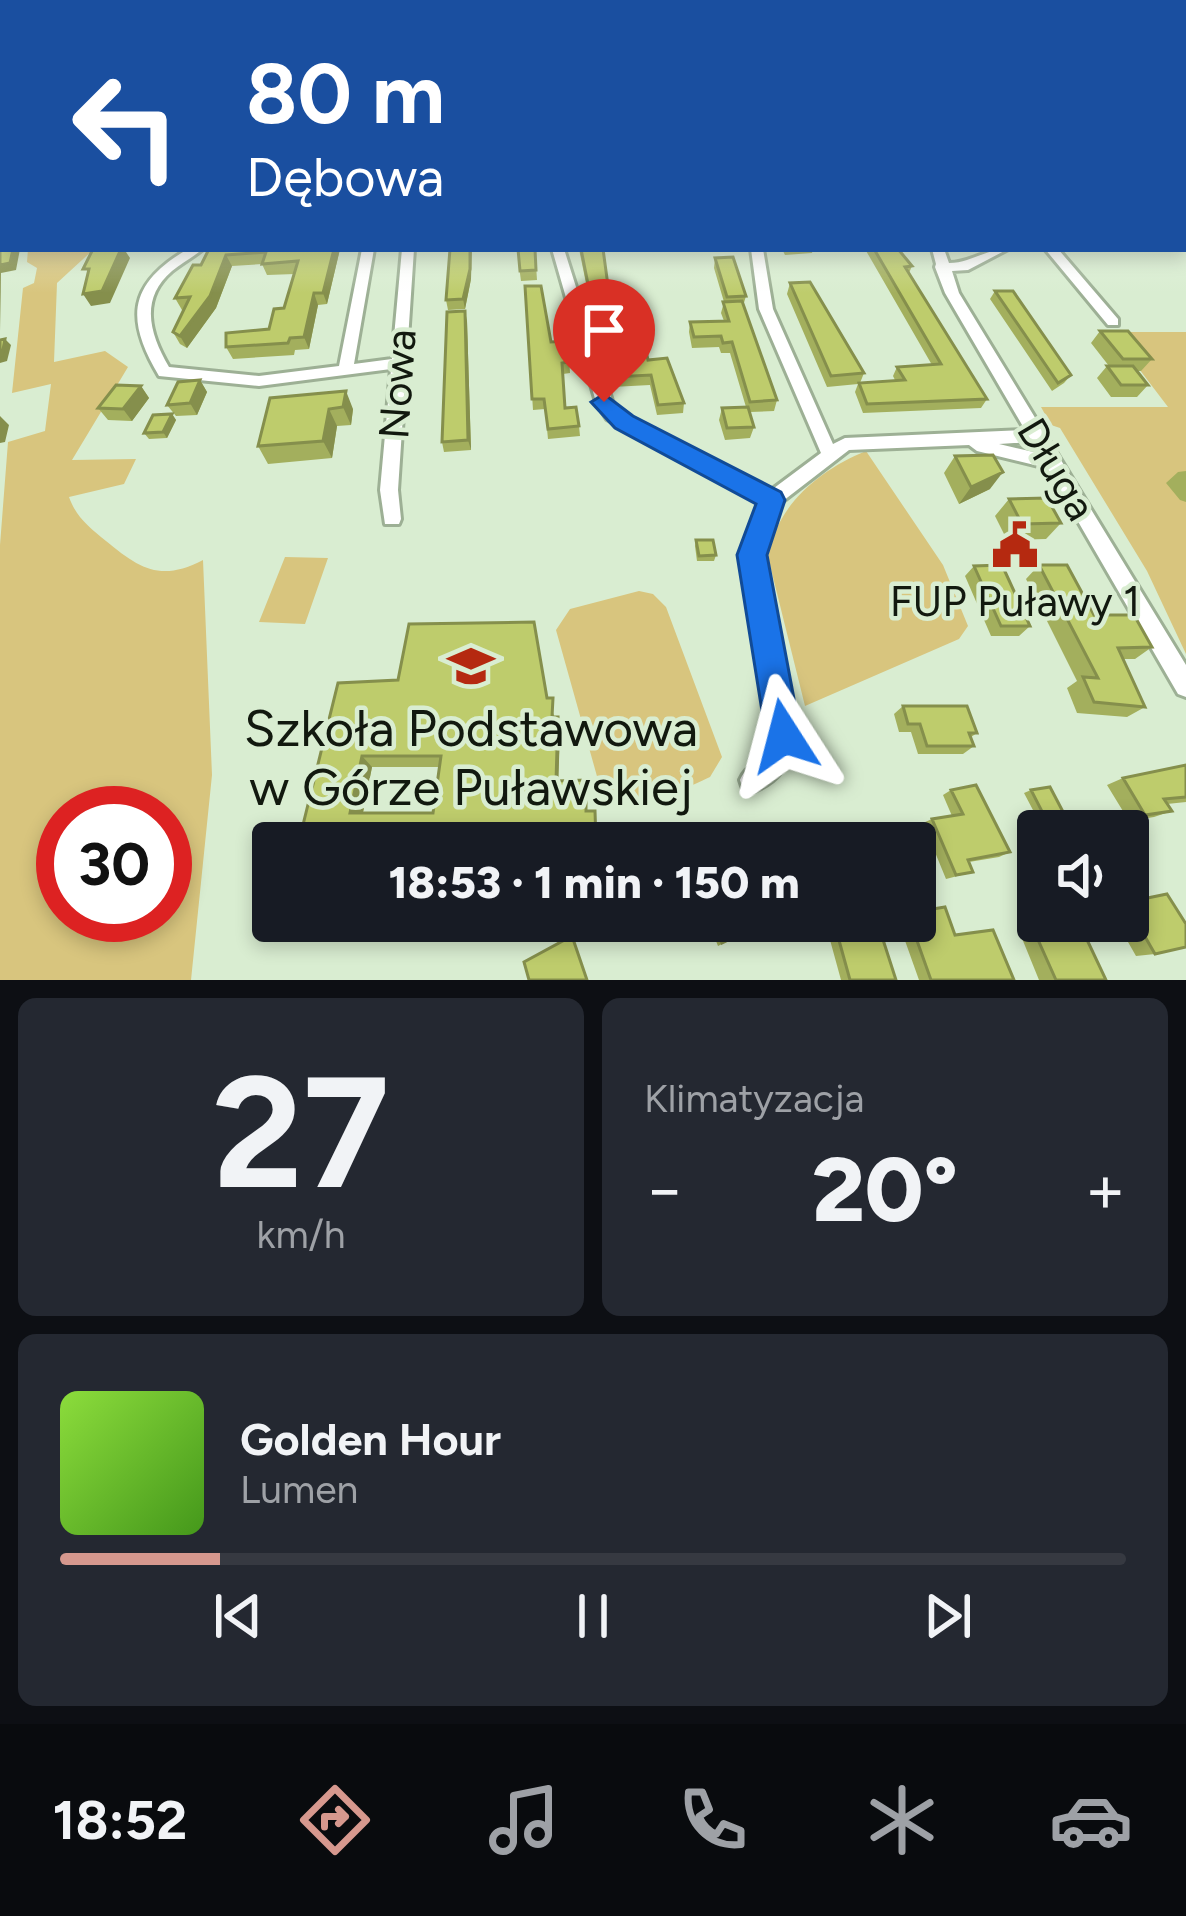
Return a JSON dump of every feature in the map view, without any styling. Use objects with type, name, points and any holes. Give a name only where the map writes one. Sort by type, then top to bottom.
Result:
[{"type":"street","points":[[192,252],[153,275],[143,298],[147,339],[164,372],[260,381],[398,364]]},
{"type":"street","points":[[346,367],[367,252]]},
{"type":"street","name":"Nowa","points":[[392,519],[408,252]]},
{"type":"street","points":[[559,252],[559,265],[604,402],[613,415],[771,500]]},
{"type":"street","points":[[757,252],[766,309],[829,453]]},
{"type":"street","points":[[939,258],[963,267],[996,252]]},
{"type":"street","points":[[1055,252],[1113,322]]},
{"type":"street","name":"Długa","points":[[939,258],[1186,686]]},
{"type":"street","points":[[752,780],[780,756],[784,736],[752,555],[771,500],[829,453],[859,441],[1038,436]]},
{"type":"street","points":[[960,440],[1054,463]]},
{"type":"shaded area","points":[[28,252],[91,252],[57,283],[54,362],[105,351],[128,367],[72,460],[136,459],[124,484],[69,497],[75,510],[118,551],[141,565],[163,571],[203,560],[212,775],[191,980],[0,980],[0,545],[8,442],[45,431],[51,384],[12,393],[23,288],[34,283],[37,268],[27,262]]},
{"type":"shaded area","points":[[1111,332],[1186,332],[1186,654],[1147,571],[1060,428],[1051,425],[1041,407],[1168,407]]},
{"type":"shaded area","points":[[866,451],[943,565],[968,626],[959,639],[805,706],[768,557],[780,522],[802,492],[832,468]]},
{"type":"shaded area","points":[[285,557],[328,558],[305,624],[259,622]]},
{"type":"shaded area","points":[[639,591],[653,594],[666,607],[722,757],[710,777],[638,801],[611,796],[600,787],[556,630],[570,609]]},
{"type":"building","points":[[0,252],[12,252],[10,263],[0,265]]},
{"type":"building","points":[[92,252],[120,252],[102,291],[83,294],[89,269],[83,269]]},
{"type":"building","points":[[208,252],[266,252],[226,255],[210,296],[180,336],[173,332],[190,297],[175,298],[193,265],[201,265]]},
{"type":"building","points":[[266,252],[333,252],[323,293],[314,293],[304,337],[290,338],[288,343],[226,347],[226,333],[269,329],[274,309],[284,308],[298,261],[262,264]]},
{"type":"building","points":[[450,252],[470,252],[463,299],[446,300]]},
{"type":"building","points":[[518,252],[535,252],[536,270],[520,271]]},
{"type":"building","points":[[582,252],[603,252],[609,293],[590,294]]},
{"type":"building","points":[[876,252],[900,252],[912,266],[905,267],[987,399],[867,404],[859,383],[905,380],[897,367],[941,364]]},
{"type":"building","points":[[733,257],[746,296],[727,297],[715,258]]},
{"type":"building","points":[[810,282],[864,373],[831,376],[790,283]]},
{"type":"building","points":[[525,286],[541,286],[551,342],[568,341],[569,362],[562,363],[565,408],[576,407],[579,426],[548,429],[544,399],[532,399]]},
{"type":"building","points":[[995,291],[1013,291],[1071,375],[1058,383]]},
{"type":"building","points":[[742,301],[777,400],[750,402],[732,342],[723,343],[721,336],[694,337],[690,322],[729,321],[723,302]]},
{"type":"building","points":[[465,311],[468,440],[442,442],[447,312]]},
{"type":"building","points":[[1100,331],[1128,331],[1152,359],[1123,359]]},
{"type":"building","points":[[642,332],[648,360],[667,358],[684,403],[658,405],[651,375],[613,377],[609,363],[619,362],[613,333]]},
{"type":"building","points":[[1107,366],[1133,366],[1148,385],[1121,385]]},
{"type":"building","points":[[200,380],[190,403],[167,405],[178,382]]},
{"type":"building","points":[[116,385],[141,386],[123,409],[98,408]]},
{"type":"building","points":[[346,391],[343,407],[329,409],[323,441],[258,446],[270,398]]},
{"type":"building","points":[[748,407],[754,427],[727,428],[722,408]]},
{"type":"building","points":[[172,414],[163,432],[144,433],[153,415]]},
{"type":"building","points":[[993,455],[1003,472],[971,487],[955,456]]},
{"type":"building","points":[[1047,498],[1061,523],[1022,524],[1009,499]]},
{"type":"building","points":[[696,540],[713,540],[716,555],[699,556]]},
{"type":"building","points":[[1002,565],[1030,626],[1001,626],[974,566]]},
{"type":"building","points":[[1039,565],[1067,565],[1094,615],[1134,615],[1152,647],[1118,648],[1145,707],[1094,702],[1083,677],[1098,678]]},
{"type":"building","points":[[534,622],[547,698],[553,698],[552,717],[558,717],[556,781],[586,780],[586,811],[595,811],[595,822],[304,822],[338,683],[398,680],[409,624]],"holes":[[[362,756],[441,756],[433,813],[350,813]]]},
{"type":"building","points":[[903,706],[967,706],[977,733],[969,733],[974,746],[927,746],[920,724],[908,724]]},
{"type":"building","points":[[1186,765],[1186,797],[1164,799],[1172,811],[1149,814],[1123,778]]},
{"type":"building","points":[[976,785],[1010,852],[968,860],[973,872],[956,875],[932,819],[963,814],[951,790]]},
{"type":"building","points":[[1050,787],[1062,810],[1041,810],[1031,790]]},
{"type":"building","points":[[1167,894],[1186,924],[1186,947],[1155,954],[1148,942],[1149,898]]},
{"type":"building","points":[[945,907],[955,935],[993,930],[1014,980],[931,980],[917,942],[936,942],[936,908]]},
{"type":"building","points":[[561,942],[574,942],[587,980],[529,980],[524,962]]},
{"type":"building","points":[[839,942],[884,942],[896,980],[850,980]]},
{"type":"building","points":[[1039,942],[1088,942],[1106,980],[1056,980]]},
{"type":"place","name":"FUP Puławy 1","points":[[1015,545]]},
{"type":"place","name":"Szkoła Podstawowa w Górze Puławskiej","points":[[471,666]]},
{"type":"route","points":[[604,402],[624,422],[771,500],[754,536],[752,555],[784,736]]}]
